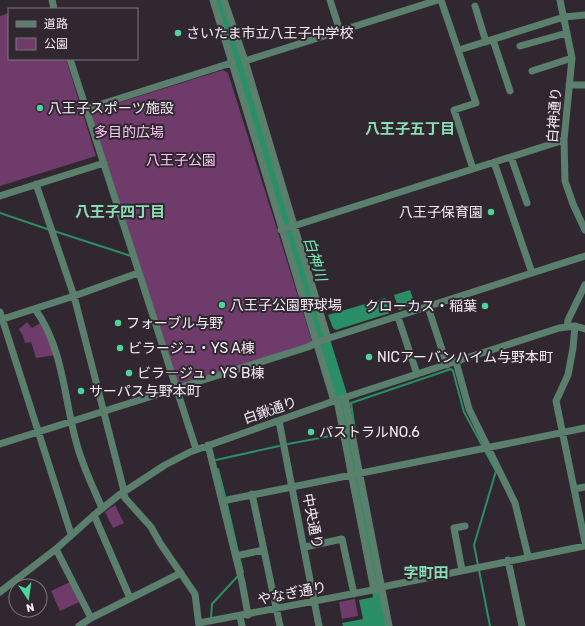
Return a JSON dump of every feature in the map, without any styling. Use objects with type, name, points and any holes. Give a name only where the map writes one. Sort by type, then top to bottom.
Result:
[{"type":"street","points":[[330,0],[340,31]]},
{"type":"street","points":[[245,62],[438,0]]},
{"type":"street","points":[[441,0],[476,102],[454,110],[473,169]]},
{"type":"street","name":"白神通り","points":[[560,0],[572,58],[564,140],[565,181],[573,204],[585,230]]},
{"type":"street","points":[[225,1],[245,62],[253,115],[322,341]]},
{"type":"street","points":[[214,3],[231,63],[253,115],[340,399],[379,589],[390,626]]},
{"type":"street","points":[[475,6],[510,91]]},
{"type":"street","points":[[459,50],[564,17],[585,15]]},
{"type":"street","points":[[520,46],[567,33]]},
{"type":"street","points":[[532,72],[572,58]]},
{"type":"street","points":[[70,60],[196,449]]},
{"type":"street","points":[[86,109],[231,63]]},
{"type":"street","points":[[569,85],[585,85]]},
{"type":"street","points":[[288,228],[564,140]]},
{"type":"street","points":[[511,157],[527,203]]},
{"type":"street","points":[[494,162],[532,273]]},
{"type":"street","points":[[0,196],[104,163]]},
{"type":"street","points":[[36,184],[74,296],[125,498],[152,526],[160,543],[195,594],[199,624]]},
{"type":"street","points":[[0,444],[176,390],[585,256]]},
{"type":"street","points":[[1,320],[138,273]]},
{"type":"street","points":[[567,326],[568,320],[585,285]]},
{"type":"street","points":[[428,307],[447,365]]},
{"type":"street","points":[[35,309],[41,317],[58,356],[77,446],[102,508]]},
{"type":"street","points":[[0,312],[1,320],[39,432],[71,534]]},
{"type":"street","points":[[398,317],[417,374]]},
{"type":"street","name":"白鍬通り","points":[[0,591],[56,549],[71,534],[102,508],[124,492],[165,465],[196,449],[340,399],[567,326],[575,326],[585,329]]},
{"type":"street","points":[[575,326],[574,348],[568,375],[556,401],[585,542]]},
{"type":"street","points":[[456,362],[469,409],[515,503],[528,556]]},
{"type":"street","name":"中央通り","points":[[279,421],[320,626]]},
{"type":"street","points":[[222,500],[585,428]]},
{"type":"street","points":[[208,445],[236,556],[248,615]]},
{"type":"street","points":[[574,489],[585,487]]},
{"type":"street","points":[[252,494],[280,626]]},
{"type":"street","points":[[94,515],[130,598]]},
{"type":"street","points":[[462,570],[454,528],[465,526]]},
{"type":"street","points":[[305,547],[342,539],[354,594]]},
{"type":"street","name":"やなぎ通り","points":[[199,624],[214,623],[240,616],[379,589],[508,560],[585,546]]},
{"type":"street","points":[[56,549],[91,618]]},
{"type":"street","points":[[236,556],[264,550]]},
{"type":"street","points":[[508,560],[522,626]]},
{"type":"street","points":[[79,626],[91,618],[181,573]]},
{"type":"street","points":[[240,616],[242,626]]},
{"type":"green space","name":"八王子スポーツ施設","points":[[8,13],[8,60],[66,60],[96,156],[0,186],[0,16]]},
{"type":"green space","name":"八王子公園","points":[[223,70],[228,73],[312,341],[309,345],[178,384],[92,116],[95,110]]},
{"type":"green space","points":[[27,322],[32,328],[42,322],[56,355],[36,358],[31,342],[25,343],[19,329]]},
{"type":"green space","points":[[115,505],[124,523],[113,528],[105,512]]},
{"type":"green space","points":[[70,582],[79,602],[60,611],[51,591]]},
{"type":"green space","points":[[355,599],[358,616],[342,619],[339,602]]},
{"type":"shaded area","points":[[410,290],[415,304],[399,310],[394,295]]},
{"type":"shaded area","points":[[385,298],[390,313],[336,330],[333,328],[328,315]]},
{"type":"shaded area","points":[[374,597],[379,626],[343,626],[342,623],[363,619],[359,600]]},
{"type":"waterway","name":"白神川","points":[[218,0],[343,403],[355,477],[385,626]]},
{"type":"waterway","points":[[0,213],[50,230]]},
{"type":"waterway","points":[[54,231],[131,256]]},
{"type":"waterway","points":[[354,432],[351,403],[451,369],[453,371],[464,412],[483,447]]},
{"type":"waterway","points":[[288,444],[341,434]]},
{"type":"waterway","points":[[216,460],[279,446]]},
{"type":"waterway","points":[[485,451],[496,471],[474,545],[490,626]]},
{"type":"waterway","points":[[218,469],[225,496]]},
{"type":"waterway","points":[[227,504],[238,552]]},
{"type":"waterway","points":[[240,560],[243,572]]},
{"type":"waterway","points":[[211,618],[212,604],[237,577]]},
{"type":"place","name":"さいたま市立八王子中学校","points":[[178,33]]},
{"type":"place","name":"八王子スポーツ施設","points":[[40,108]]},
{"type":"place","name":"八王子保育園","points":[[491,212]]},
{"type":"place","name":"八王子公園野球場","points":[[222,305]]},
{"type":"place","name":"クローカス・稲葉","points":[[485,306]]},
{"type":"place","name":"フォーブル与野","points":[[118,323]]},
{"type":"place","name":"ビラージュ・YS A棟","points":[[120,348]]},
{"type":"place","name":"NICアーバンハイム与野本町","points":[[369,357]]},
{"type":"place","name":"ビラ―ジュ・YS B棟","points":[[129,373]]},
{"type":"place","name":"サーパス与野本町","points":[[81,391]]},
{"type":"place","name":"パストラルNO.6","points":[[311,432]]},
{"type":"district","name":"八王子五丁目","points":[[410,129]]},
{"type":"district","name":"八王子四丁目","points":[[120,212]]},
{"type":"district","name":"字町田","points":[[426,573]]},
{"type":"park label","name":"多目的広場","points":[[129,132]]}]
